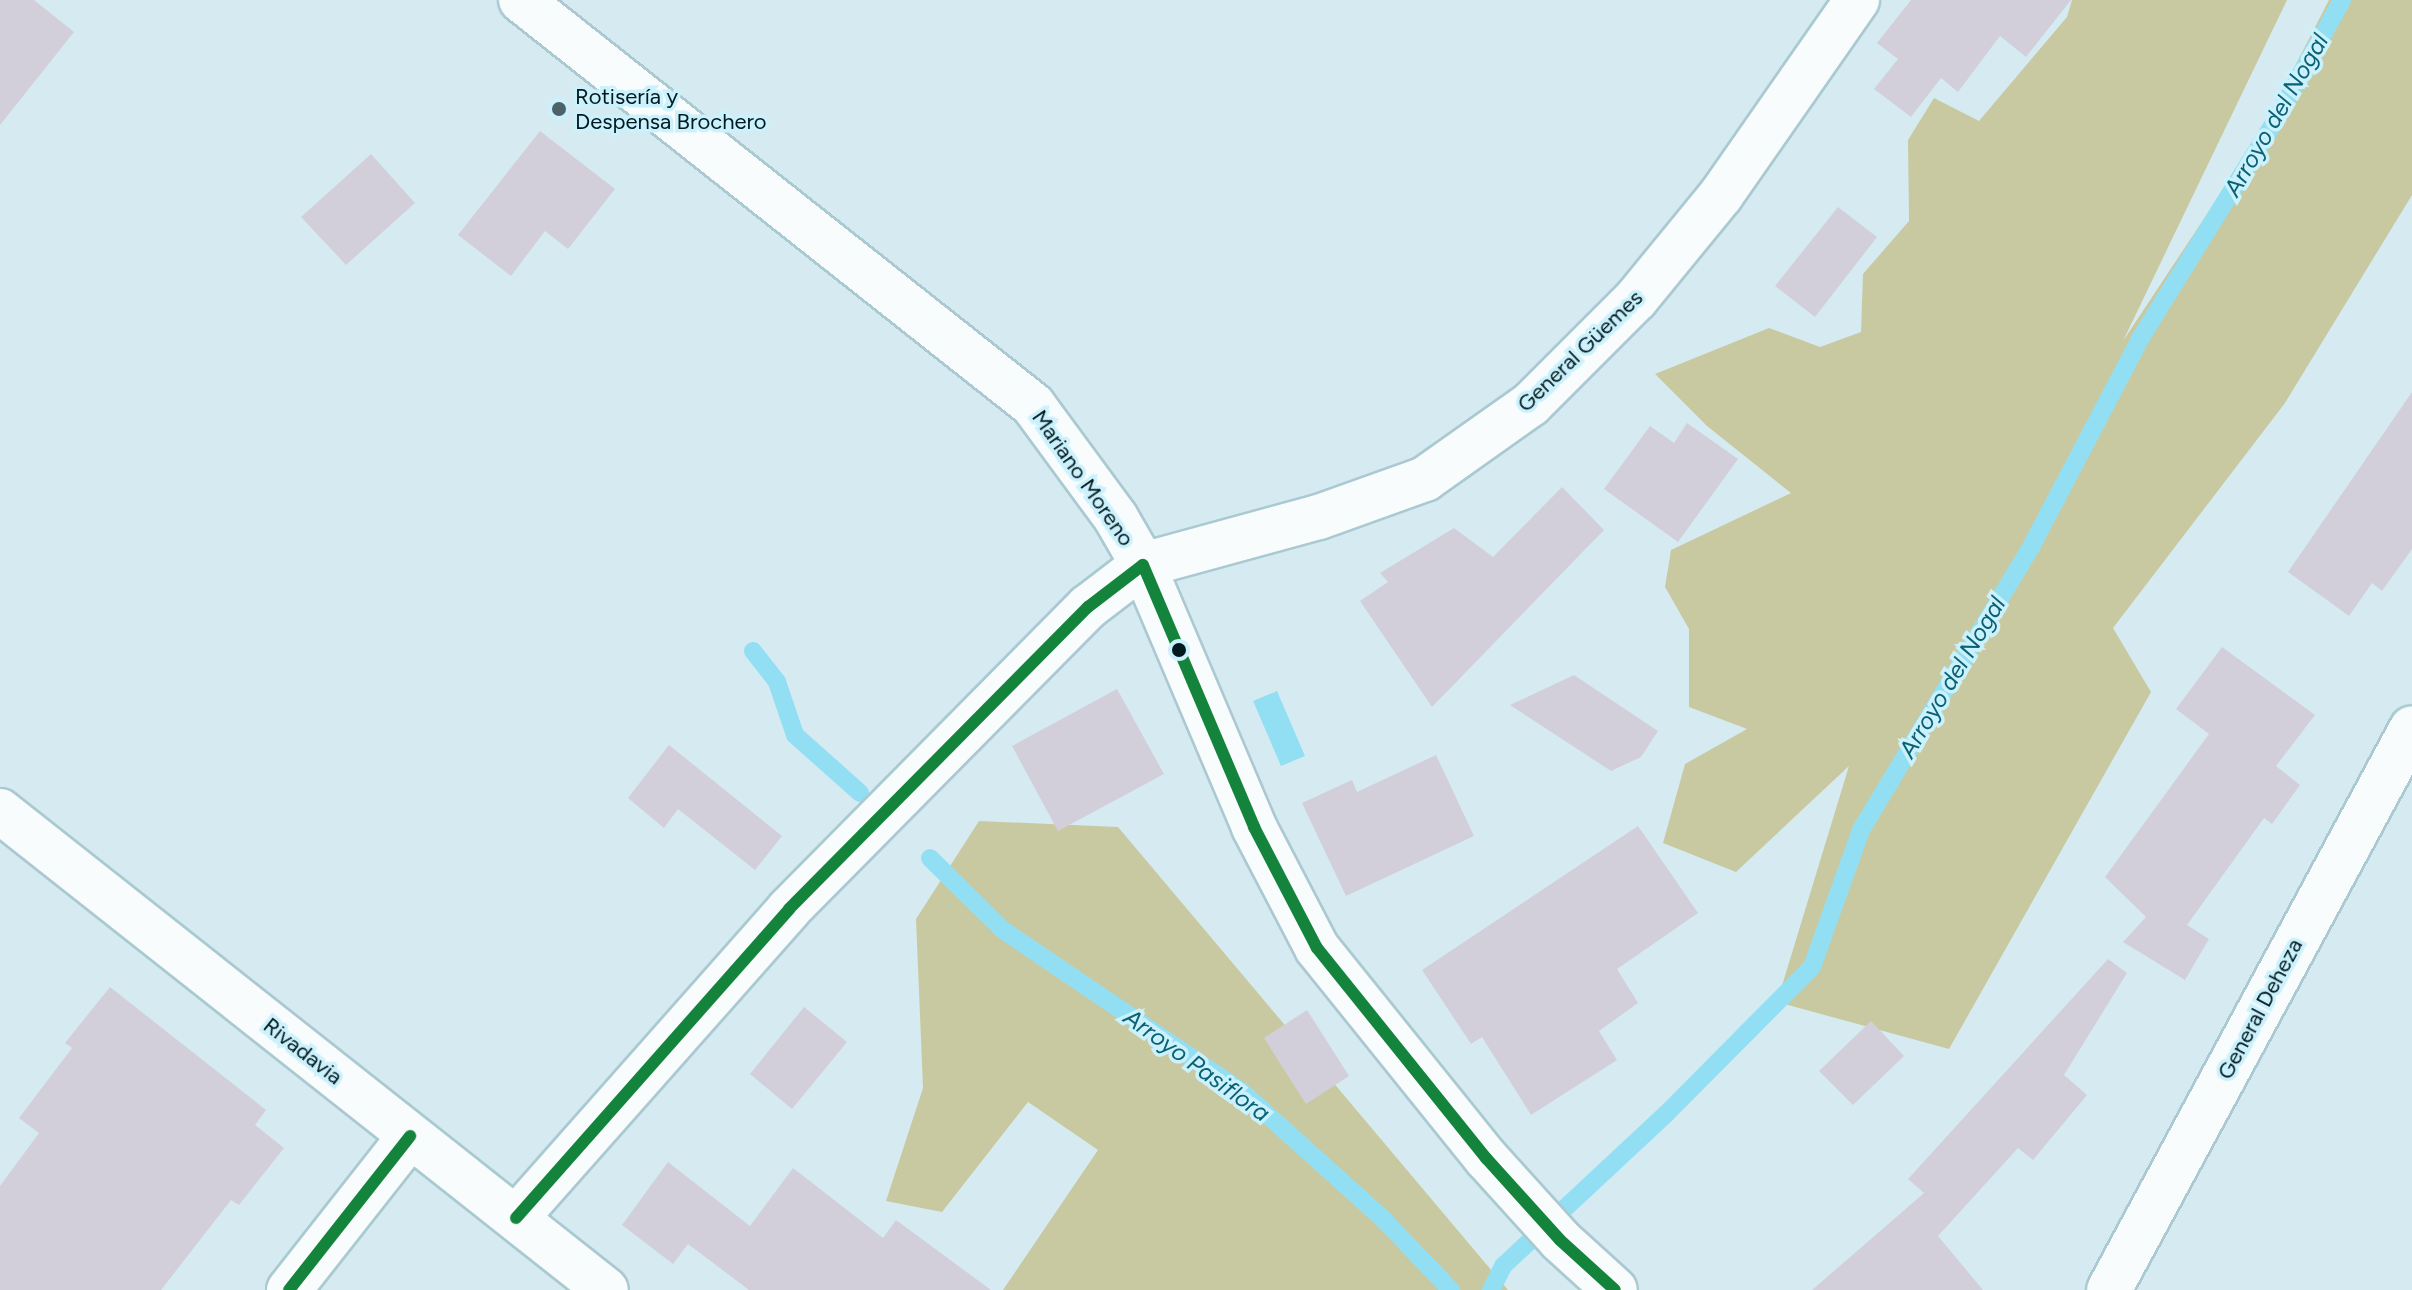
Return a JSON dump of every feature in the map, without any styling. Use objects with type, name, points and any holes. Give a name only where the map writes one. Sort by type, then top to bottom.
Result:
[{"type":"street","name":"Mariano Moreno","points":[[521,0],[1033,405],[1116,518],[1143,565],[1254,827],[1317,948],[1524,1200],[1560,1240],[1615,1290]]},
{"type":"street","name":"General Güemes","points":[[1143,565],[1319,517],[1425,479],[1531,404],[1636,299],[1712,207],[1857,0]]},
{"type":"street","points":[[516,1218],[789,909],[1088,607],[1143,565]]},
{"type":"street","name":"General Deheza","points":[[2109,1290],[2412,728]]},
{"type":"street","name":"Rivadavia","points":[[0,811],[606,1290]]},
{"type":"street","points":[[289,1290],[410,1136]]},
{"type":"green space","points":[[2072,0],[2287,0],[2123,341],[2260,134],[2329,0],[2412,0],[2412,195],[2285,403],[2113,628],[2151,692],[1949,1049],[1777,1002],[1849,766],[1736,872],[1663,843],[1685,764],[1747,729],[1689,707],[1689,629],[1665,587],[1671,550],[1791,493],[1707,426],[1655,374],[1769,328],[1820,347],[1861,332],[1863,274],[1909,221],[1908,140],[1934,98],[1979,121],[2067,17]]},
{"type":"green space","points":[[979,821],[1118,827],[1508,1290],[1003,1290],[1098,1150],[1028,1102],[942,1212],[886,1201],[923,1088],[916,919]]},
{"type":"water","points":[[1277,691],[1305,756],[1281,766],[1253,701]]},
{"type":"building","points":[[0,0],[34,0],[74,32],[0,125]]},
{"type":"building","points":[[1911,0],[2071,0],[2026,57],[2000,36],[1958,92],[1941,78],[1911,117],[1874,89],[1898,59],[1877,43]]},
{"type":"building","points":[[540,131],[615,189],[568,249],[545,231],[511,276],[458,235]]},
{"type":"building","points":[[371,154],[415,203],[346,265],[301,217]]},
{"type":"building","points":[[1838,207],[1877,237],[1815,317],[1775,286]]},
{"type":"building","points":[[2412,392],[2412,549],[2382,591],[2372,583],[2349,616],[2288,572]]},
{"type":"building","points":[[1687,423],[1738,459],[1678,542],[1604,489],[1650,426],[1674,443]]},
{"type":"building","points":[[1562,487],[1604,530],[1432,707],[1360,601],[1388,582],[1380,573],[1454,528],[1493,557]]},
{"type":"building","points":[[2222,647],[2315,715],[2276,766],[2300,785],[2272,824],[2264,818],[2187,925],[2209,939],[2185,980],[2123,942],[2146,917],[2105,877],[2209,734],[2176,709]]},
{"type":"building","points":[[1574,675],[1658,731],[1641,757],[1611,771],[1510,705]]},
{"type":"building","points":[[1117,689],[1164,774],[1058,831],[1012,746]]},
{"type":"building","points":[[669,745],[782,836],[755,870],[678,809],[664,828],[628,798]]},
{"type":"building","points":[[1436,755],[1474,836],[1346,896],[1302,803],[1352,780],[1357,792]]},
{"type":"building","points":[[1638,826],[1698,913],[1617,969],[1638,1003],[1599,1031],[1617,1060],[1531,1115],[1482,1037],[1471,1044],[1422,970]]},
{"type":"building","points":[[2108,959],[2127,973],[2064,1075],[2087,1095],[2033,1160],[2018,1148],[1938,1236],[1983,1290],[1812,1290],[1924,1193],[1908,1179]]},
{"type":"building","points":[[110,987],[266,1110],[255,1125],[284,1148],[239,1205],[231,1200],[161,1290],[0,1290],[0,1186],[39,1133],[19,1118],[72,1048],[65,1043]]},
{"type":"building","points":[[804,1007],[847,1042],[792,1109],[750,1074]]},
{"type":"building","points":[[1307,1010],[1349,1076],[1306,1104],[1264,1038]]},
{"type":"building","points":[[1871,1021],[1904,1056],[1853,1105],[1819,1071]]},
{"type":"building","points":[[668,1162],[750,1226],[793,1168],[883,1238],[896,1220],[991,1290],[749,1290],[688,1244],[673,1264],[622,1225]]},
{"type":"waterway","name":"Arroyo del Nogal","points":[[1491,1290],[1503,1266],[1666,1114],[1812,967],[1861,830],[2032,545],[2140,339],[2275,121],[2342,0]]},
{"type":"waterway","name":"Arroyo Pasiflora","points":[[753,651],[777,682],[795,735],[860,793]]},
{"type":"waterway","name":"Arroyo Pasiflora","points":[[930,858],[1003,930],[1241,1091],[1381,1217],[1451,1290]]},
{"type":"transit line","points":[[1143,565],[1254,827],[1317,948],[1486,1158],[1560,1240],[1615,1290]]},
{"type":"transit line","points":[[516,1218],[789,909],[1088,607],[1143,565]]},
{"type":"transit line","points":[[289,1290],[410,1136]]},
{"type":"place","name":"Rotisería y Despensa Brochero","points":[[559,109]]}]
